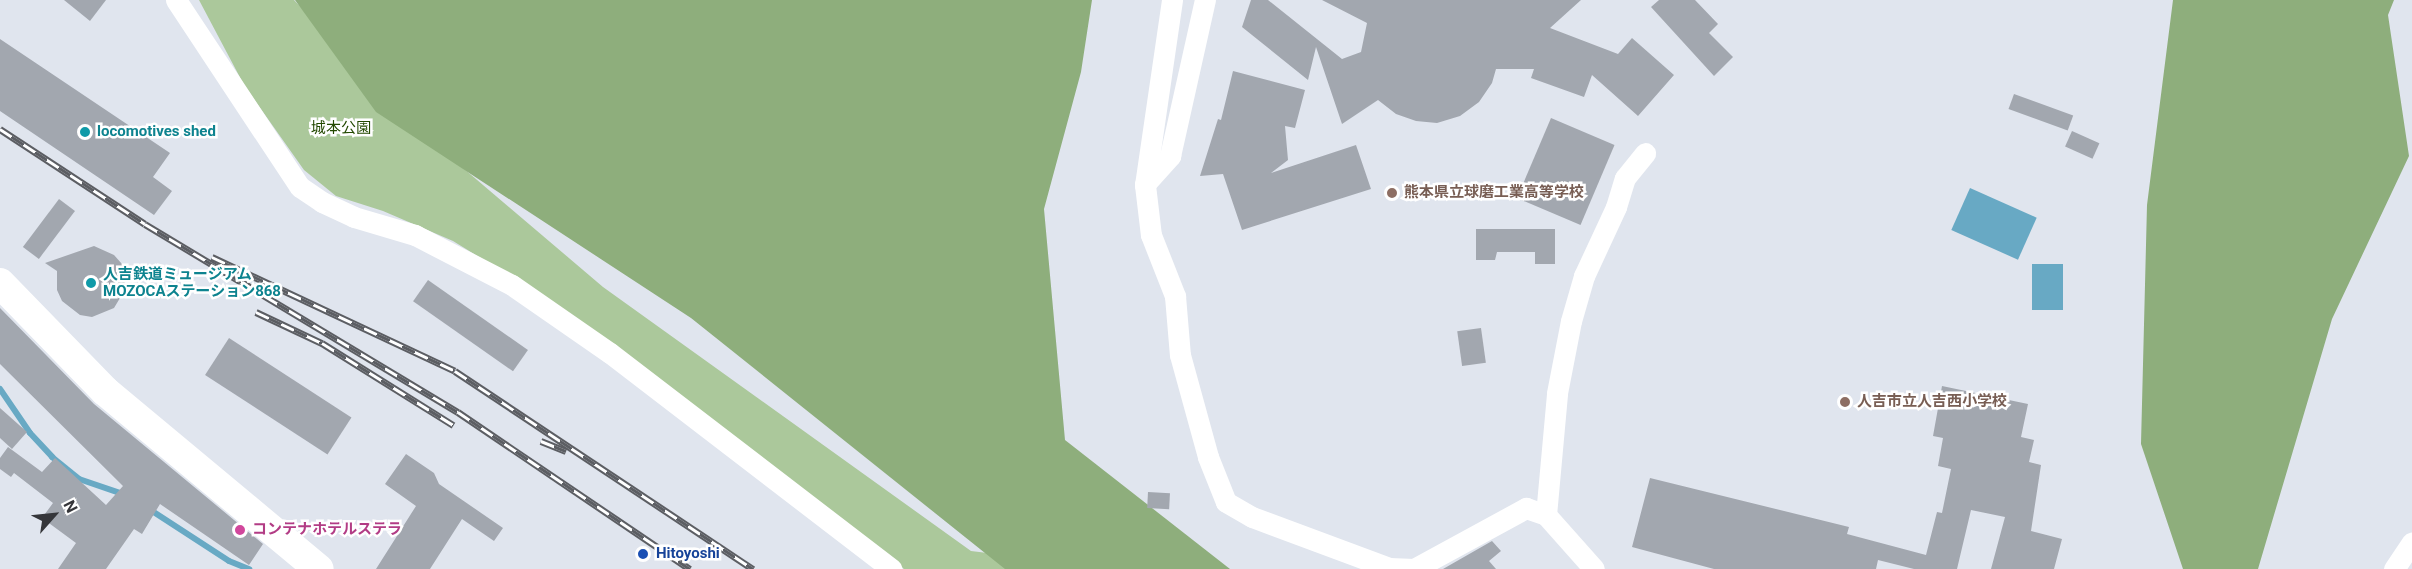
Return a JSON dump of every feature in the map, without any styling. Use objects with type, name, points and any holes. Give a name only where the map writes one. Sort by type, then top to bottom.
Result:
[{"type":"street","points":[[176,0],[300,187],[322,202],[354,217],[415,235],[512,285],[610,353],[892,569]]},
{"type":"street","points":[[1172,0],[1145,185],[1151,236],[1175,296],[1180,355],[1208,457],[1226,502],[1252,517],[1389,568],[1414,569],[1526,508],[1546,515],[1593,569]]},
{"type":"street","points":[[1145,185],[1170,156],[1205,0]]},
{"type":"street","points":[[1546,515],[1557,393],[1571,321],[1584,276],[1616,207],[1625,178],[1645,153]]},
{"type":"street","points":[[0,283],[105,391],[319,569]]},
{"type":"street","points":[[2394,569],[2412,542]]},
{"type":"green space","name":"城本公園","points":[[199,0],[294,0],[409,122],[603,287],[971,551],[1012,556],[1037,569],[904,569],[536,292],[453,241],[383,211],[336,196],[304,170],[244,85]]},
{"type":"green space","points":[[295,0],[1092,0],[1081,72],[1044,209],[1065,440],[1230,569],[1005,569],[691,318],[376,112]]},
{"type":"green space","points":[[2173,0],[2394,0],[2388,15],[2409,156],[2332,319],[2258,569],[2183,569],[2141,444],[2147,205]]},
{"type":"water","points":[[1970,188],[2037,218],[2018,260],[1951,230]]},
{"type":"water","points":[[2032,264],[2063,264],[2063,310],[2032,310]]},
{"type":"building","points":[[64,0],[106,0],[90,21]]},
{"type":"building","points":[[1251,0],[1268,0],[1342,59],[1361,52],[1367,23],[1322,0],[1581,0],[1550,28],[1618,54],[1632,38],[1674,75],[1638,116],[1592,75],[1584,97],[1531,78],[1534,69],[1496,69],[1492,83],[1479,102],[1460,116],[1437,123],[1416,121],[1396,114],[1378,100],[1342,124],[1316,47],[1308,80],[1242,27]]},
{"type":"building","points":[[1659,0],[1695,0],[1718,24],[1709,33],[1733,57],[1714,76],[1651,7]]},
{"type":"building","name":"locomotives shed","points":[[0,39],[170,153],[153,177],[172,191],[154,215],[0,111]]},
{"type":"building","points":[[1233,71],[1305,90],[1295,128],[1285,126],[1288,160],[1271,173],[1356,145],[1371,189],[1242,230],[1223,174],[1200,176],[1218,119],[1221,120]]},
{"type":"building","points":[[2014,94],[2073,116],[2068,131],[2009,109]]},
{"type":"building","points":[[1551,118],[1615,145],[1581,225],[1517,198]]},
{"type":"building","points":[[2072,131],[2099,143],[2092,159],[2065,147]]},
{"type":"building","points":[[59,199],[75,211],[39,259],[23,247]]},
{"type":"building","points":[[1476,229],[1555,229],[1555,264],[1535,264],[1535,252],[1497,252],[1495,260],[1476,260]]},
{"type":"building","name":"人吉鉄道ミュージアム MOZOCAステーション868","points":[[94,246],[114,255],[122,264],[126,288],[114,308],[92,317],[80,315],[62,301],[57,290],[57,271],[45,263]]},
{"type":"building","points":[[428,280],[528,350],[513,371],[413,301]]},
{"type":"building","points":[[0,308],[94,404],[263,544],[249,565],[160,504],[142,534],[134,529],[106,569],[58,569],[76,543],[42,518],[53,503],[14,473],[11,477],[0,469],[0,458],[8,447],[42,472],[55,458],[106,505],[123,486],[0,364]]},
{"type":"building","points":[[1481,328],[1486,363],[1462,366],[1457,331]]},
{"type":"building","points":[[229,338],[351,418],[327,454],[205,375]]},
{"type":"building","points":[[1942,386],[2028,404],[2021,437],[2034,440],[2029,462],[2041,465],[2031,531],[2062,539],[2054,569],[1991,569],[2005,517],[1971,510],[1957,569],[1914,569],[1878,560],[1876,569],[1714,569],[1632,547],[1650,478],[1849,527],[1847,534],[1926,555],[1937,512],[1942,513],[1951,469],[1938,466],[1943,438],[1933,436]]},
{"type":"building","points":[[0,408],[27,432],[12,449],[0,438]]},
{"type":"building","points":[[406,454],[434,473],[439,484],[503,528],[494,541],[462,519],[430,569],[376,569],[416,506],[385,484]]},
{"type":"building","points":[[1148,492],[1170,493],[1169,509],[1147,508]]},
{"type":"building","points":[[1492,541],[1501,551],[1489,561],[1496,569],[1443,569]]},
{"type":"waterway","points":[[0,389],[30,433],[52,457],[79,479],[123,494]]},
{"type":"waterway","points":[[149,509],[229,561],[249,569]]},
{"type":"railway","points":[[0,129],[145,224],[458,412],[690,569]]},
{"type":"railway","points":[[212,257],[455,371],[753,569]]},
{"type":"railway","points":[[256,312],[322,343],[453,425]]},
{"type":"railway","points":[[541,441],[566,451]]},
{"type":"place","name":"locomotives shed","points":[[85,132]]},
{"type":"place","name":"熊本県立球磨工業高等学校","points":[[1392,193]]},
{"type":"place","name":"人吉鉄道ミュージアム MOZOCAステーション868","points":[[91,283]]},
{"type":"place","name":"人吉市立人吉西小学校","points":[[1845,402]]},
{"type":"place","name":"コンテナホテルステラ","points":[[240,530]]},
{"type":"place","name":"Hitoyoshi","points":[[643,554]]}]
